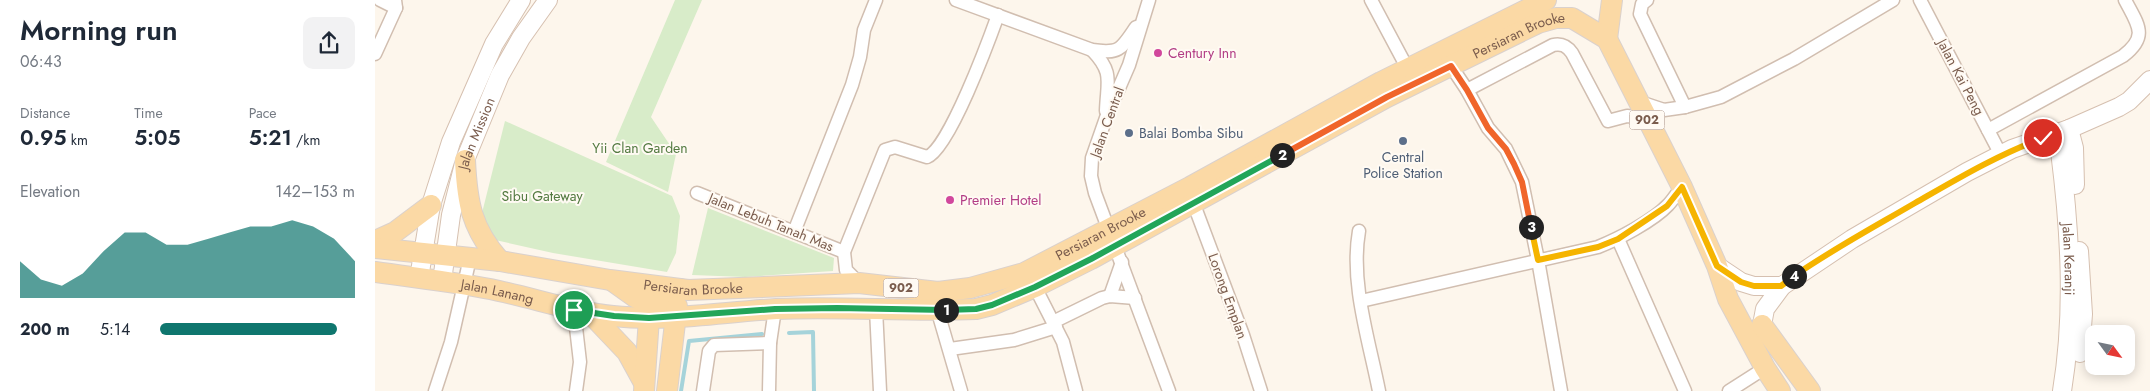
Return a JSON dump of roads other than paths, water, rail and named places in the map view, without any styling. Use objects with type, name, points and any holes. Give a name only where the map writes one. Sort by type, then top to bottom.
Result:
[{"type":"main road","name":"Persiaran Brooke","points":[[610,280],[680,289],[859,283],[938,292],[970,288],[1116,248],[1411,76],[1546,0]]},
{"type":"main road","points":[[1607,39],[1613,0]]},
{"type":"main road","name":"Persiaran Brooke","points":[[651,313],[675,317],[775,309],[976,309],[992,305],[1035,287],[1116,248],[1411,76],[1451,66],[1538,23],[1556,18],[1578,20],[1607,39]]},
{"type":"main road","name":"902","points":[[1607,39],[1682,187],[1717,266],[1728,299],[1765,368],[1780,391]]},
{"type":"main road","points":[[465,160],[467,194],[472,215],[486,246],[500,261]]},
{"type":"main road","points":[[375,241],[395,232],[431,205]]},
{"type":"main road","name":"Jalan Lanang","points":[[375,248],[500,261],[610,280]]},
{"type":"main road","name":"Jalan Lanang","points":[[375,272],[465,284],[529,297],[582,311],[651,313]]},
{"type":"main road","points":[[610,280],[651,313]]},
{"type":"main road","points":[[644,387],[651,313],[680,289]]},
{"type":"main road","points":[[667,391],[680,289]]},
{"type":"main road","points":[[582,311],[627,352],[644,387]]},
{"type":"main road","points":[[1762,325],[1810,391]]},
{"type":"street","points":[[375,54],[396,4],[380,0]]},
{"type":"street","name":"Jalan Mission","points":[[419,278],[431,205],[451,142],[476,81],[494,44],[521,0]]},
{"type":"street","name":"Jalan Mission","points":[[442,281],[451,214],[465,160],[500,75],[521,38],[547,0]]},
{"type":"street","points":[[794,232],[852,85],[864,30],[876,0]]},
{"type":"street","points":[[957,0],[1091,50],[1110,53],[1117,52],[1126,42],[1144,15]]},
{"type":"street","name":"Jalan Central","points":[[1149,0],[1129,65],[1106,118],[1092,158],[1091,176],[1095,194],[1169,391]]},
{"type":"street","points":[[1647,0],[1642,4],[1640,14],[1685,107]]},
{"type":"street","points":[[1637,101],[1664,110],[1685,107],[1721,97],[1794,58],[1893,0]]},
{"type":"street","name":"Jalan Kai Peng","points":[[1920,0],[2001,155]]},
{"type":"street","points":[[1988,130],[2123,56],[2135,47],[2140,34],[2139,28],[2125,0]]},
{"type":"street","points":[[1372,1],[1411,76]]},
{"type":"street","name":"Jalan Lebuh Tanah Mas","points":[[859,283],[846,270],[844,252],[885,150],[895,147],[927,157],[937,149],[968,92],[998,15]]},
{"type":"street","points":[[1467,90],[1558,44],[1565,46],[1572,53],[1608,121],[1627,116],[1646,118]]},
{"type":"street","points":[[1091,50],[1104,63],[1108,72],[1106,118]]},
{"type":"street","points":[[1451,66],[1488,128],[1506,149],[1522,182],[1561,391]]},
{"type":"street","points":[[1762,325],[1765,309],[1781,286],[1852,238],[1967,172],[2001,155],[2104,114],[2129,100],[2150,80]]},
{"type":"street","name":"Jalan Keranji","points":[[2069,129],[2073,148],[2083,314],[2074,391]]},
{"type":"street","name":"Jalan Keranji","points":[[2043,138],[2057,143],[2060,151],[2068,226],[2069,348],[2062,391]]},
{"type":"street","points":[[1361,300],[1598,247],[1618,239],[1655,215],[1667,206],[1682,187]]},
{"type":"street","name":"Jalan Lebuh Tanah Mas","points":[[697,193],[844,252]]},
{"type":"street","name":"Lorong Emplan","points":[[1193,202],[1243,335],[1261,391]]},
{"type":"street","points":[[1359,231],[1355,252],[1361,300],[1379,391]]},
{"type":"street","points":[[1618,239],[1685,391]]},
{"type":"street","points":[[1110,296],[1116,248]]},
{"type":"street","points":[[435,391],[451,342],[470,258]]},
{"type":"street","points":[[1717,266],[1741,282],[1754,286],[1781,286]]},
{"type":"street","points":[[2069,310],[2073,278],[2075,274],[2081,272]]},
{"type":"street","points":[[1035,287],[1063,342],[1075,391]]},
{"type":"street","points":[[950,349],[1014,340],[1054,325],[1077,309],[1110,296],[1135,298]]},
{"type":"street","points":[[769,391],[770,342],[775,309]]},
{"type":"street","points":[[876,309],[880,391]]},
{"type":"street","points":[[937,309],[961,391]]},
{"type":"street","points":[[577,391],[582,311]]},
{"type":"street","points":[[703,391],[709,351],[714,345],[770,342]]},
{"type":"street","points":[[1729,391],[1765,368]]},
{"type":"waterway","points":[[789,333],[813,332],[814,391]]},
{"type":"waterway","points":[[681,391],[689,341],[762,334]]},
{"type":"place","name":"Century Inn","points":[[1158,53]]},
{"type":"place","name":"Balai Bomba Sibu","points":[[1129,133]]},
{"type":"place","name":"Central Police Station","points":[[1403,141]]},
{"type":"place","name":"Premier Hotel","points":[[950,200]]},
{"type":"park label","name":"Yii Clan Garden","points":[[640,148]]},
{"type":"park label","name":"Sibu Gateway","points":[[542,196]]}]
